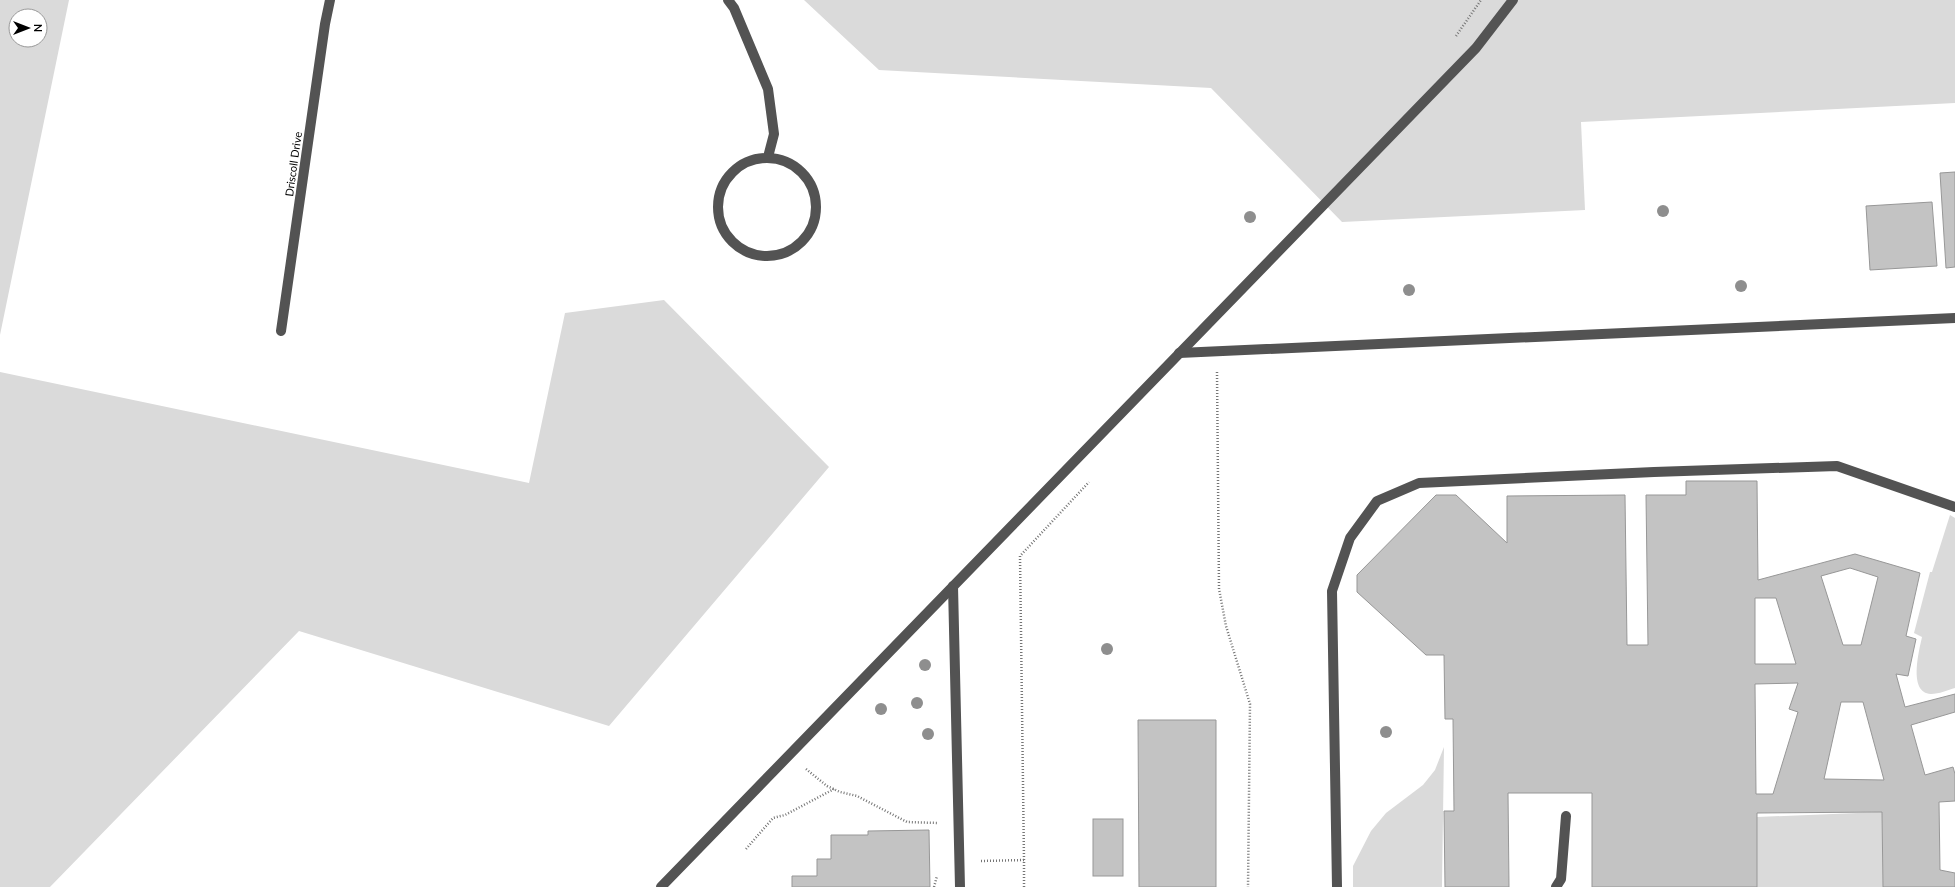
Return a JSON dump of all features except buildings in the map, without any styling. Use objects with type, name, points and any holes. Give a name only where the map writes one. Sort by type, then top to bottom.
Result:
[{"type":"street","name":"Driscoll Drive","points":[[281,332],[324,32],[330,0]]},
{"type":"street","points":[[728,0],[734,8],[768,89],[774,134],[768,157]]},
{"type":"street","points":[[661,887],[1476,48],[1513,0]]},
{"type":"street","points":[[768,157],[784,160],[797,167],[808,178],[815,192],[817,208],[814,223],[806,237],[795,247],[782,254],[766,256],[751,253],[737,246],[727,235],[720,221],[718,205],[721,190],[728,177],[739,166],[753,159],[768,157]]},
{"type":"street","points":[[1179,353],[1955,318]]},
{"type":"street","points":[[1337,887],[1332,590],[1350,538],[1377,501],[1419,483],[1654,472],[1837,466],[1955,507]]},
{"type":"street","points":[[953,586],[960,887]]},
{"type":"street","points":[[1556,887],[1560,879],[1566,816]]},
{"type":"path","points":[[1217,351],[1219,589],[1228,633],[1250,704],[1248,887]]},
{"type":"path","points":[[1024,860],[1020,556],[1089,482]]},
{"type":"path","points":[[789,755],[811,774],[834,789],[857,796],[907,822],[939,823],[939,831]]},
{"type":"path","points":[[746,849],[773,818],[790,813],[834,789]]},
{"type":"shaded area","points":[[0,0],[69,0],[0,335]]},
{"type":"shaded area","points":[[804,0],[1955,0],[1955,103],[1581,122],[1585,210],[1342,222],[1211,88],[879,70]]},
{"type":"shaded area","points":[[664,300],[829,467],[609,726],[299,631],[50,887],[0,887],[0,372],[529,483],[565,313]]},
{"type":"shaded area","points":[[1950,515],[1955,518],[1955,688],[1940,693],[1931,694],[1924,692],[1919,687],[1917,679],[1917,661],[1922,637],[1914,633],[1930,572],[1932,572]]},
{"type":"shaded area","points":[[1444,747],[1442,887],[1353,887],[1353,866],[1371,831],[1386,813],[1423,785],[1435,770]]},
{"type":"shaded area","points":[[1882,812],[1883,887],[1757,887],[1757,817]]}]
